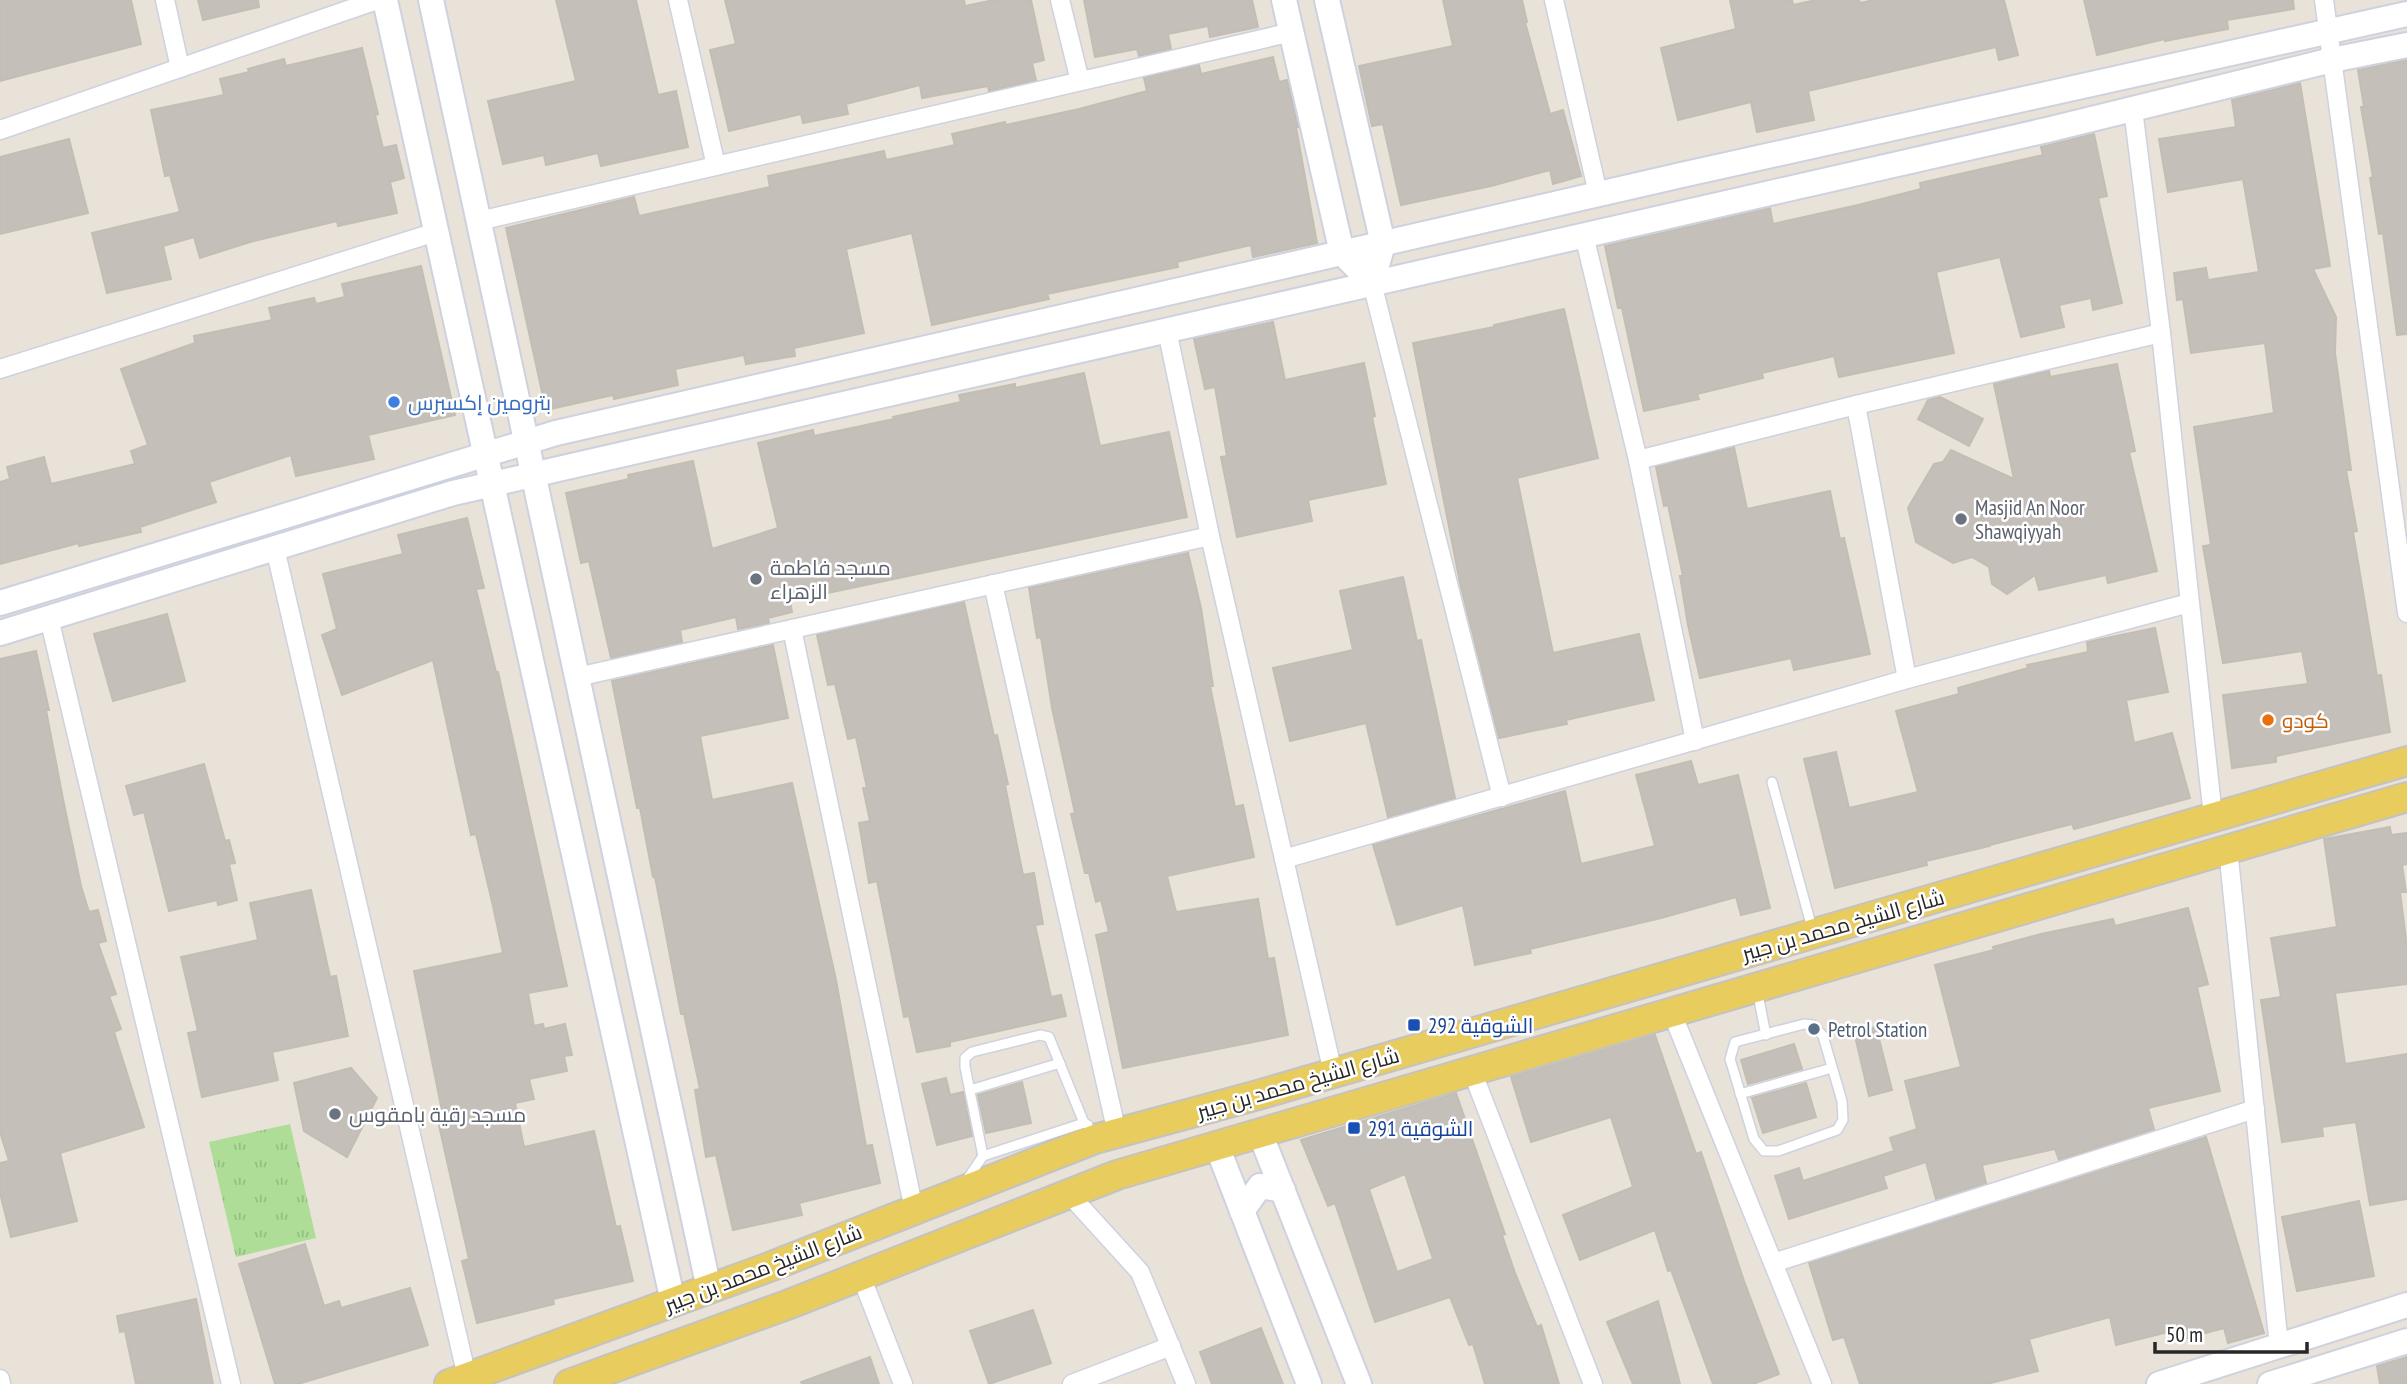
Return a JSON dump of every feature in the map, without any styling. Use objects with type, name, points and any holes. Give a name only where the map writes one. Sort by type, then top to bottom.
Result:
[{"type":"main road","name":"شارع الشيخ محمد بن جبير","points":[[458,1381],[709,1289],[958,1193],[1103,1130],[1333,1073],[2407,761]]},
{"type":"main road","name":"شارع الشيخ محمد بن جبير","points":[[588,1381],[1117,1175],[2407,797]]},
{"type":"street","points":[[165,0],[180,68]]},
{"type":"street","points":[[0,130],[377,0]]},
{"type":"street","points":[[385,0],[673,1302]]},
{"type":"street","points":[[431,0],[709,1289]]},
{"type":"street","points":[[678,0],[716,166]]},
{"type":"street","points":[[1060,0],[1080,81]]},
{"type":"street","points":[[1284,0],[1342,253],[1373,283]]},
{"type":"street","points":[[1327,0],[1383,244],[1373,283],[1502,797]]},
{"type":"street","points":[[1554,0],[1598,194]]},
{"type":"street","points":[[2325,0],[2407,613]]},
{"type":"street","points":[[0,603],[556,433],[1598,194],[2407,13]]},
{"type":"street","points":[[478,221],[1292,32]]},
{"type":"street","points":[[0,633],[453,493],[2133,109],[2332,60],[2407,45]]},
{"type":"street","points":[[2133,109],[2161,333],[2213,817]]},
{"type":"street","points":[[0,369],[436,232]]},
{"type":"street","points":[[1584,235],[1638,460],[1695,741]]},
{"type":"street","points":[[1167,330],[1210,536],[1333,1073]]},
{"type":"street","points":[[1638,460],[2161,333]]},
{"type":"street","points":[[1856,405],[1907,679]]},
{"type":"street","points":[[577,677],[1210,536]]},
{"type":"street","points":[[275,548],[458,1381]]},
{"type":"street","points":[[993,584],[1103,1130]]},
{"type":"street","points":[[1284,859],[1907,679],[2189,603]]},
{"type":"street","points":[[49,618],[231,1384]]},
{"type":"street","points":[[792,629],[914,1210]]},
{"type":"street","points":[[2228,849],[2279,1346]]},
{"type":"street","points":[[1672,1013],[1822,1384]]},
{"type":"street","points":[[1472,1071],[1593,1384]]},
{"type":"street","points":[[1773,1263],[2255,1109]]},
{"type":"street","points":[[1260,1133],[1359,1384]]},
{"type":"street","points":[[1217,1146],[1309,1384]]},
{"type":"street","points":[[1242,1211],[1260,1186],[1283,1191]]},
{"type":"street","points":[[1069,1194],[1140,1272],[1186,1384]]},
{"type":"street","points":[[666,1271],[689,1274],[701,1250]]},
{"type":"street","points":[[861,1276],[903,1384]]},
{"type":"street","points":[[2159,1384],[2407,1305]]},
{"type":"street","points":[[2270,1384],[2407,1341]]},
{"type":"street","points":[[1072,1384],[1171,1346]]},
{"type":"lane","points":[[1772,782],[1814,933]]},
{"type":"lane","points":[[1757,989],[1766,1035]]},
{"type":"lane","points":[[1804,1024],[1814,1025],[1823,1036],[1832,1068],[1842,1101],[1843,1120],[1837,1130],[1778,1151],[1764,1151],[1754,1139],[1730,1059],[1735,1042],[1804,1024]]},
{"type":"lane","points":[[958,1193],[983,1156],[1103,1130],[1060,1063],[1048,1037],[1041,1035],[972,1052],[965,1058],[983,1156]]},
{"type":"lane","points":[[970,1090],[1060,1063]]},
{"type":"lane","points":[[1740,1094],[1832,1068]]},
{"type":"green space","points":[[290,1124],[316,1238],[236,1257],[209,1142]]},
{"type":"building","points":[[0,0],[131,0],[141,44],[0,81]]},
{"type":"building","points":[[198,0],[258,0],[259,7],[203,20]]},
{"type":"building","points":[[556,0],[636,0],[658,95],[676,91],[688,147],[601,166],[598,153],[546,165],[544,155],[503,164],[488,101],[576,81]]},
{"type":"building","points":[[725,0],[964,0],[965,6],[994,0],[1031,0],[1044,60],[1032,63],[1036,80],[989,91],[988,86],[922,98],[920,85],[846,104],[848,114],[803,123],[801,114],[729,131],[710,50],[736,44]]},
{"type":"building","points":[[1084,0],[1252,0],[1258,27],[1210,37],[1208,26],[1168,34],[1171,49],[1139,56],[1137,49],[1095,57]]},
{"type":"building","points":[[1443,0],[1522,0],[1525,22],[1550,114],[1563,110],[1581,176],[1553,184],[1550,170],[1401,205],[1383,124],[1372,126],[1359,66],[1453,46]]},
{"type":"building","points":[[1730,0],[1792,0],[1793,5],[1816,0],[1859,0],[1860,3],[1874,0],[2004,0],[2018,55],[1999,60],[1996,47],[1808,91],[1814,120],[1757,132],[1751,102],[1678,120],[1661,48],[1736,29]]},
{"type":"building","points":[[2084,0],[2293,0],[2294,9],[2227,20],[2228,29],[2165,39],[2097,55]]},
{"type":"building","points":[[362,48],[383,148],[396,145],[404,178],[390,182],[397,213],[338,226],[337,221],[250,242],[200,258],[194,237],[163,246],[171,279],[107,293],[92,233],[180,212],[170,175],[165,176],[151,110],[224,95],[220,79],[249,72],[248,69],[284,59],[286,66]]},
{"type":"building","points":[[1273,57],[1279,82],[1287,80],[1298,127],[1317,243],[1253,257],[1251,245],[1177,262],[1178,267],[1047,294],[1049,299],[932,325],[912,233],[846,249],[864,333],[794,348],[795,356],[746,364],[744,355],[675,369],[678,385],[614,399],[613,395],[546,410],[506,228],[634,197],[639,216],[770,187],[768,176],[884,151],[886,160],[955,145],[952,134],[1079,109],[1147,91],[1144,78],[1199,65],[1201,74]]},
{"type":"building","points":[[2407,60],[2407,334],[2397,335],[2383,233],[2379,234],[2370,178],[2373,177],[2361,107],[2364,107],[2358,70]]},
{"type":"building","points":[[2300,83],[2330,266],[2313,269],[2336,317],[2335,353],[2351,470],[2346,470],[2357,531],[2353,532],[2377,676],[2381,675],[2390,732],[2276,756],[2276,762],[2232,768],[2223,695],[2308,684],[2302,651],[2223,663],[2203,546],[2211,545],[2194,427],[2274,413],[2265,343],[2191,353],[2183,299],[2177,300],[2174,273],[2206,268],[2208,280],[2259,272],[2243,179],[2168,192],[2159,139],[2236,127],[2232,100]]},
{"type":"building","points":[[2094,134],[2107,196],[2098,198],[2122,303],[2093,310],[2091,298],[2059,305],[2064,327],[2021,337],[2000,257],[1936,272],[1954,353],[1839,377],[1834,356],[1762,373],[1763,378],[1697,394],[1699,399],[1644,411],[1622,308],[1618,308],[1605,246],[1770,208],[1773,224],[1858,205],[1921,189],[1920,183],[2043,155],[2041,147]]},
{"type":"building","points":[[69,139],[88,213],[0,234],[0,157]]},
{"type":"building","points":[[421,266],[455,415],[368,435],[374,459],[296,476],[291,455],[209,482],[216,502],[140,527],[141,532],[79,546],[79,543],[0,564],[0,482],[10,479],[7,467],[44,457],[51,484],[135,464],[131,451],[148,445],[121,369],[195,343],[194,336],[272,320],[269,308],[314,298],[316,304],[345,297],[342,284]]},
{"type":"building","points":[[1564,309],[1598,458],[1517,478],[1553,653],[1639,634],[1654,700],[1566,720],[1567,724],[1499,738],[1460,583],[1413,343],[1494,327]]},
{"type":"building","points":[[1273,322],[1285,380],[1364,363],[1386,484],[1308,500],[1312,521],[1237,537],[1221,457],[1227,456],[1215,387],[1205,389],[1194,339]]},
{"type":"building","points":[[2117,364],[2135,451],[2129,452],[2157,571],[2108,583],[2106,575],[2039,590],[2035,575],[2007,594],[1992,584],[1989,567],[1972,557],[1953,563],[1916,542],[1908,508],[1934,464],[1943,462],[1951,450],[2014,479],[1994,384],[2049,371],[2050,377]]},
{"type":"building","points":[[1084,373],[1100,446],[1169,432],[1187,517],[790,601],[792,612],[768,618],[769,623],[738,629],[736,617],[680,630],[682,642],[611,658],[589,561],[581,563],[566,493],[629,479],[628,475],[693,461],[712,549],[778,528],[758,443],[813,430],[814,436],[894,419],[893,417],[961,402],[959,395],[1015,384],[1015,388]]},
{"type":"building","points":[[1940,397],[1983,419],[1969,446],[1918,419],[1928,400]]},
{"type":"building","points":[[1734,447],[1747,509],[1830,491],[1840,539],[1844,538],[1870,654],[1794,670],[1791,658],[1700,678],[1688,625],[1680,576],[1683,576],[1668,505],[1664,506],[1656,467]]},
{"type":"building","points":[[467,518],[484,588],[476,589],[498,672],[567,986],[528,993],[534,1026],[543,1024],[544,1029],[565,1024],[572,1055],[564,1056],[567,1071],[529,1079],[534,1099],[515,1103],[524,1147],[594,1131],[616,1227],[620,1226],[633,1281],[553,1299],[554,1304],[477,1323],[462,1261],[469,1259],[436,1112],[442,1111],[414,971],[503,953],[493,906],[476,834],[471,835],[433,660],[342,695],[322,635],[337,629],[323,574],[403,554],[398,535]]},
{"type":"building","points":[[1188,553],[1201,608],[1213,686],[1210,686],[1235,807],[1243,805],[1254,857],[1167,876],[1176,912],[1258,899],[1268,959],[1274,958],[1288,1035],[1123,1068],[1096,935],[1109,932],[1101,900],[1096,902],[1089,873],[1085,873],[1071,814],[1075,813],[1052,708],[1041,637],[1037,638],[1029,588]]},
{"type":"building","points":[[1403,577],[1417,641],[1421,640],[1455,798],[1388,817],[1366,723],[1290,741],[1273,668],[1353,650],[1340,591]]},
{"type":"building","points":[[964,602],[994,736],[997,735],[1008,784],[1005,785],[1023,875],[1034,873],[1043,924],[1035,925],[1051,997],[1061,995],[1066,1016],[917,1052],[909,1016],[904,1017],[877,881],[869,883],[859,823],[870,821],[863,788],[867,788],[856,737],[848,739],[835,684],[828,685],[817,635]]},
{"type":"building","points":[[167,614],[185,681],[113,701],[94,634]]},
{"type":"building","points":[[2155,628],[2168,692],[2126,700],[2134,743],[2172,733],[2190,798],[2074,829],[2072,824],[1926,861],[1927,865],[1835,888],[1804,759],[1836,752],[1849,808],[1918,792],[1896,711],[1959,694],[1958,688],[2028,668],[2027,665],[2088,652],[2087,642]]},
{"type":"building","points":[[773,645],[788,718],[700,736],[712,800],[792,783],[836,980],[866,1146],[872,1145],[880,1183],[799,1203],[802,1215],[733,1230],[716,1155],[706,1157],[695,1090],[700,1089],[684,1014],[681,1014],[655,877],[640,808],[637,808],[612,681]]},
{"type":"building","points":[[36,651],[81,886],[89,912],[98,910],[106,941],[98,943],[116,994],[109,996],[121,1029],[114,1032],[144,1127],[60,1153],[77,1221],[11,1237],[0,1193],[0,1163],[9,1161],[0,1132],[0,659]]},
{"type":"building","points":[[1691,761],[1698,785],[1738,775],[1770,908],[1741,915],[1736,897],[1530,949],[1531,953],[1475,965],[1463,905],[1397,925],[1373,845],[1565,791],[1581,864],[1655,846],[1636,775]]},
{"type":"building","points":[[204,764],[225,841],[229,840],[235,863],[229,864],[237,900],[218,905],[217,900],[169,911],[144,812],[134,815],[126,786]]},
{"type":"building","points":[[2390,827],[2391,835],[2407,833],[2407,864],[2402,865],[2406,892],[2400,892],[2407,947],[2407,984],[2335,993],[2345,1064],[2407,1054],[2407,1199],[2370,1205],[2356,1122],[2322,1127],[2323,1136],[2282,1142],[2261,1000],[2281,997],[2271,938],[2337,927],[2324,839]]},
{"type":"building","points":[[311,890],[330,977],[336,976],[348,1036],[272,1052],[278,1080],[202,1097],[188,1033],[198,1031],[181,957],[258,940],[250,903]]},
{"type":"building","points":[[2188,908],[2208,984],[2197,987],[2220,1091],[2148,1108],[2154,1129],[2059,1160],[2055,1149],[1982,1165],[1986,1183],[1936,1199],[1926,1162],[1883,1176],[1887,1188],[1789,1219],[1775,1176],[1799,1168],[1803,1181],[1894,1151],[1890,1138],[1917,1129],[1905,1081],[1961,1067],[1935,965],[1994,950],[1993,947],[2041,934],[2113,919],[2115,926]]},
{"type":"building","points":[[1876,1027],[1892,1090],[1869,1096],[1854,1032]]},
{"type":"building","points":[[1655,1035],[1696,1154],[1701,1152],[1744,1281],[1779,1374],[1753,1384],[1713,1384],[1671,1270],[1668,1271],[1655,1230],[1580,1260],[1563,1215],[1633,1187],[1611,1117],[1531,1142],[1511,1077]]},
{"type":"building","points":[[1794,1044],[1802,1069],[1748,1084],[1741,1060]]},
{"type":"building","name":"مسجد رقية بامقوس","points":[[351,1068],[377,1098],[347,1157],[304,1131],[294,1083]]},
{"type":"building","points":[[946,1078],[950,1095],[963,1092],[972,1136],[937,1145],[922,1084]]},
{"type":"building","points":[[1022,1082],[1031,1123],[986,1133],[978,1095]]},
{"type":"building","points":[[1806,1083],[1816,1117],[1763,1133],[1752,1098]]},
{"type":"building","points":[[1456,1093],[1505,1234],[1502,1235],[1515,1273],[1537,1327],[1541,1325],[1559,1384],[1485,1384],[1473,1344],[1469,1345],[1450,1297],[1375,1322],[1335,1203],[1328,1206],[1301,1140]],"holes":[[[1405,1174],[1433,1259],[1397,1272],[1369,1189]]]},
{"type":"building","points":[[2206,1137],[2264,1333],[2228,1343],[2224,1328],[2187,1338],[2184,1328],[2116,1345],[2110,1317],[2029,1339],[2038,1371],[1987,1384],[1860,1384],[1844,1337],[1833,1340],[1809,1263]]},
{"type":"building","points":[[2359,1201],[2374,1276],[2297,1291],[2282,1217]]},
{"type":"building","points":[[305,1244],[324,1306],[339,1301],[341,1308],[410,1288],[428,1345],[298,1384],[275,1384],[239,1264]]},
{"type":"building","points":[[196,1299],[213,1384],[136,1384],[125,1331],[120,1332],[117,1316]]},
{"type":"building","points":[[1658,1301],[1680,1384],[1633,1384],[1607,1322]]},
{"type":"building","points":[[1033,1310],[1051,1363],[989,1384],[970,1331]]},
{"type":"building","points":[[1261,1328],[1283,1384],[1212,1384],[1200,1352]]},
{"type":"building","points":[[870,1357],[879,1384],[801,1382]]},
{"type":"building","points":[[2407,1357],[2407,1384],[2380,1384],[2377,1366]]},
{"type":"place","name":"بترومين إكسبرس","points":[[394,402]]},
{"type":"place","name":"Masjid An Noor Shawqiyyah","points":[[1961,519]]},
{"type":"place","name":"مسجد فاطمة الزهراء","points":[[756,579]]},
{"type":"place","name":"كودو","points":[[2268,720]]},
{"type":"place","name":"الشوقية 292","points":[[1414,1025]]},
{"type":"place","name":"Petrol Station","points":[[1814,1029]]},
{"type":"place","name":"مسجد رقية بامقوس","points":[[335,1114]]},
{"type":"place","name":"الشوقية 291","points":[[1354,1128]]}]
